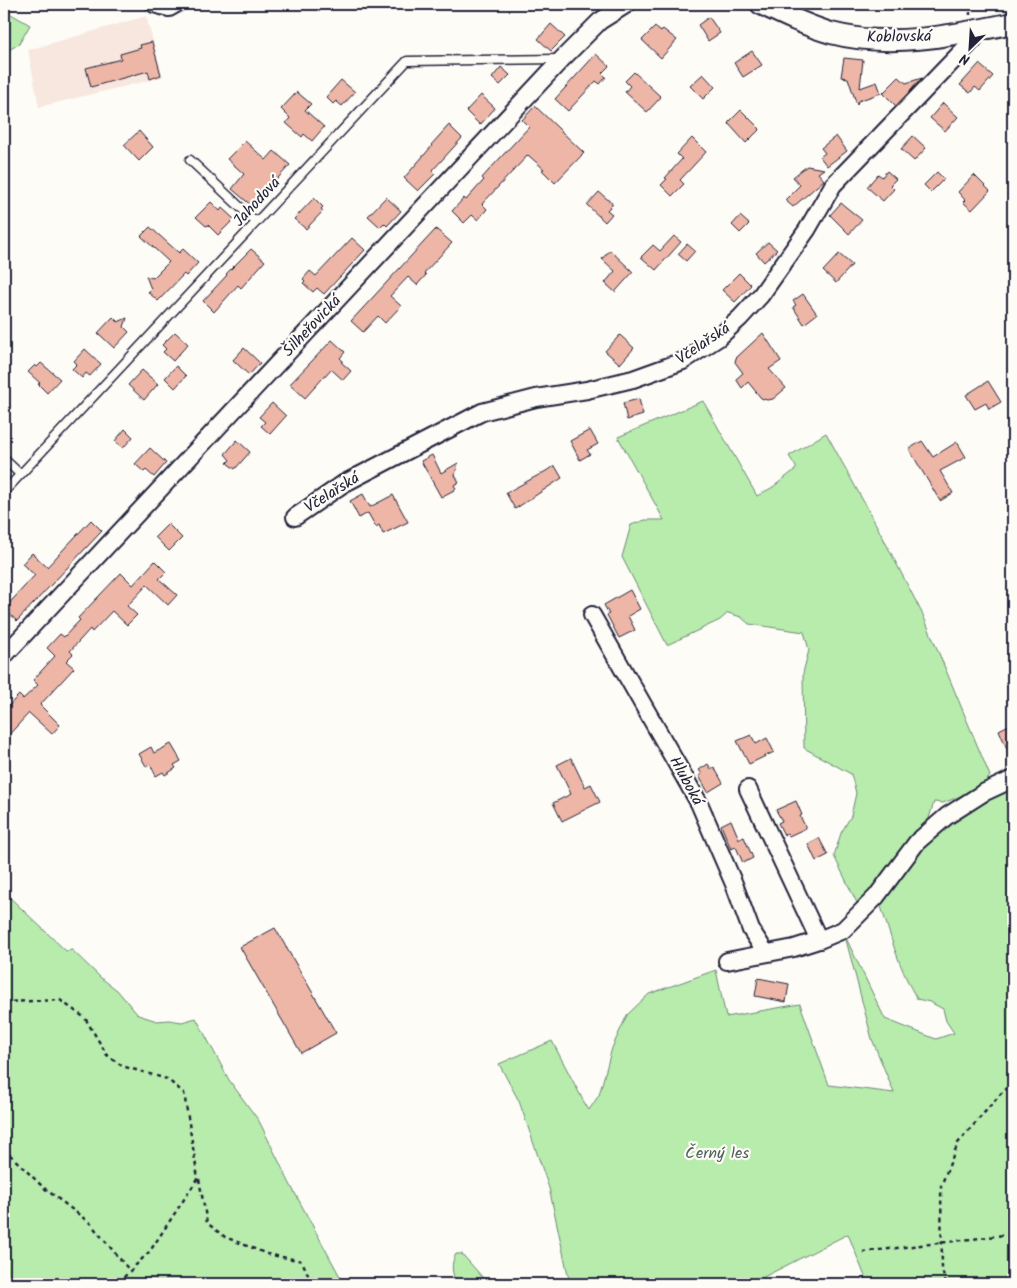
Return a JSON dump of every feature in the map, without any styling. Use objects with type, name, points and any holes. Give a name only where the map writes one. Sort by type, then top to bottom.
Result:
[{"type":"street","points":[[154,4],[169,8],[176,4]]},
{"type":"street","name":"Šilheřovická","points":[[4,656],[562,59],[600,21],[627,4]]},
{"type":"street","name":"Koblovská","points":[[761,4],[793,19],[831,33],[862,38],[910,40],[1013,23]]},
{"type":"street","name":"Včelařská","points":[[295,516],[343,484],[482,412],[536,398],[586,390],[633,379],[683,361],[718,338],[761,295],[807,230],[833,185],[973,40],[972,31]]},
{"type":"street","name":"Hluboká","points":[[592,615],[699,803],[734,884],[751,930],[766,953]]},
{"type":"street","points":[[727,961],[794,948],[843,930],[876,897],[917,842],[947,816],[983,793],[1013,779]]},
{"type":"street","points":[[748,789],[819,940]]},
{"type":"lane","name":"Jahodová","points":[[4,492],[407,61],[562,59]]},
{"type":"lane","points":[[190,160],[256,222]]},
{"type":"lane","points":[[4,459],[20,474]]},
{"type":"path","points":[[4,1002],[60,1000],[85,1018],[108,1054],[122,1066],[167,1078],[184,1093],[207,1223],[225,1237],[267,1254],[302,1260],[312,1284]]},
{"type":"path","points":[[946,1284],[942,1270],[942,1186],[958,1143],[1004,1090],[1013,1087]]},
{"type":"path","points":[[4,1149],[44,1188],[90,1223],[131,1270]]},
{"type":"path","points":[[117,1284],[150,1251],[198,1178]]},
{"type":"path","points":[[863,1252],[1013,1234]]},
{"type":"shaded area","points":[[146,16],[163,77],[39,107],[28,50]]},
{"type":"green space","points":[[4,10],[30,25],[19,44],[4,53]]},
{"type":"green space","points":[[703,401],[757,496],[773,487],[796,469],[789,456],[826,433],[923,615],[990,776],[981,788],[943,803],[934,802],[925,831],[911,843],[858,905],[834,856],[841,833],[851,816],[856,793],[851,774],[804,748],[803,673],[809,650],[804,632],[749,624],[741,617],[728,613],[720,620],[667,645],[622,557],[631,525],[645,520],[664,520],[618,437]]},
{"type":"green space","name":"Černý les","points":[[1013,789],[1013,1284],[868,1284],[848,1234],[750,1284],[570,1284],[549,1188],[519,1101],[499,1064],[552,1041],[589,1110],[599,1095],[612,1048],[627,1015],[649,994],[716,970],[726,1017],[800,1004],[829,1085],[894,1093],[872,1039],[845,936],[885,1019],[936,1039],[954,1033],[946,1021],[943,1009],[930,1002],[917,999],[900,963],[879,900],[937,832],[965,810],[981,801]]},
{"type":"green space","points":[[4,892],[66,951],[72,950],[101,978],[117,990],[138,1015],[157,1021],[182,1022],[196,1018],[229,1080],[259,1121],[289,1182],[344,1284],[4,1284]]},
{"type":"green space","points":[[456,1254],[462,1254],[484,1279],[507,1278],[536,1284],[457,1284],[452,1269]]},
{"type":"building","points":[[709,17],[720,33],[708,41],[698,25]]},
{"type":"building","points":[[551,24],[565,37],[551,51],[538,39]]},
{"type":"building","points":[[655,27],[661,32],[663,29],[677,40],[661,58],[642,40]]},
{"type":"building","points":[[152,42],[161,75],[150,79],[148,71],[91,87],[86,68],[121,59],[120,54],[141,48],[140,45]]},
{"type":"building","points":[[752,51],[762,65],[743,77],[734,63]]},
{"type":"building","points":[[596,54],[609,66],[602,73],[606,77],[600,84],[596,81],[568,111],[555,99]]},
{"type":"building","points":[[844,58],[863,60],[860,88],[877,82],[881,93],[858,101],[857,105],[848,78],[841,77]]},
{"type":"building","points":[[979,64],[993,76],[980,91],[975,87],[970,93],[960,85]]},
{"type":"building","points":[[501,67],[510,75],[500,85],[492,78]]},
{"type":"building","points":[[634,72],[661,97],[647,112],[625,92],[630,86],[625,81]]},
{"type":"building","points":[[703,74],[715,87],[703,99],[690,86]]},
{"type":"building","points":[[899,77],[906,83],[922,78],[896,106],[883,93]]},
{"type":"building","points":[[341,80],[355,92],[342,106],[336,101],[333,104],[326,97]]},
{"type":"building","points":[[297,92],[311,104],[305,110],[324,127],[312,141],[304,134],[302,137],[286,123],[290,118],[281,109]]},
{"type":"building","points":[[481,95],[495,108],[480,125],[466,111]]},
{"type":"building","points":[[943,103],[958,117],[945,131],[930,118]]},
{"type":"building","points":[[535,106],[584,153],[555,183],[542,170],[544,169],[528,155],[482,204],[487,209],[478,220],[472,215],[464,223],[452,211],[464,198],[466,200],[484,180],[482,178],[529,127],[522,120]]},
{"type":"building","points":[[741,110],[760,129],[746,143],[728,123]]},
{"type":"building","points":[[449,125],[462,138],[432,171],[435,174],[418,191],[404,178]]},
{"type":"building","points":[[139,131],[153,147],[139,161],[124,145]]},
{"type":"building","points":[[836,136],[847,151],[827,166],[820,157],[825,153],[821,148]]},
{"type":"building","points":[[913,136],[926,148],[914,161],[901,149]]},
{"type":"building","points":[[692,138],[706,152],[680,180],[684,184],[672,196],[661,185],[682,159],[677,154]]},
{"type":"building","points":[[245,141],[266,160],[274,151],[290,165],[252,206],[232,189],[244,174],[227,159]]},
{"type":"building","points":[[807,166],[824,169],[818,173],[824,180],[793,207],[785,200],[800,185],[793,177]]},
{"type":"building","points":[[887,171],[896,179],[890,185],[894,189],[883,201],[867,187],[878,174],[882,177]]},
{"type":"building","points":[[937,172],[944,179],[931,192],[924,185]]},
{"type":"building","points":[[974,175],[990,191],[972,210],[963,202],[965,200],[958,192]]},
{"type":"building","points":[[599,192],[613,204],[607,210],[612,214],[605,222],[587,205]]},
{"type":"building","points":[[386,197],[401,211],[387,226],[384,223],[380,227],[368,216]]},
{"type":"building","points":[[314,198],[323,207],[321,209],[323,211],[306,229],[294,219]]},
{"type":"building","points":[[211,202],[220,211],[222,208],[234,219],[218,235],[196,217]]},
{"type":"building","points":[[841,203],[862,220],[849,234],[830,215]]},
{"type":"building","points":[[740,216],[749,224],[740,233],[732,225]]},
{"type":"building","points":[[150,227],[179,253],[183,249],[198,263],[186,276],[184,274],[158,301],[148,292],[151,289],[146,276],[153,278],[169,262],[141,236]]},
{"type":"building","points":[[436,229],[452,243],[424,273],[426,275],[417,285],[408,277],[390,296],[401,306],[385,323],[378,316],[363,332],[351,321]]},
{"type":"building","points":[[674,236],[681,242],[656,270],[641,257],[653,245],[660,251]]},
{"type":"building","points":[[352,238],[365,250],[324,294],[317,288],[313,292],[303,283],[305,281],[303,279],[310,271],[316,276]]},
{"type":"building","points":[[768,242],[777,250],[764,262],[756,253]]},
{"type":"building","points":[[687,244],[695,251],[686,261],[678,254]]},
{"type":"building","points":[[251,249],[265,261],[241,288],[238,285],[214,312],[203,301]]},
{"type":"building","points":[[610,250],[633,272],[615,292],[605,283],[615,271],[602,259]]},
{"type":"building","points":[[839,254],[852,265],[836,283],[823,271]]},
{"type":"building","points":[[739,273],[751,285],[735,302],[722,290]]},
{"type":"building","points":[[803,294],[817,314],[804,324],[793,307],[796,305],[793,301]]},
{"type":"building","points":[[113,317],[118,322],[127,318],[124,327],[129,332],[114,348],[98,333]]},
{"type":"building","points":[[175,332],[188,344],[173,361],[163,352],[166,349],[162,345]]},
{"type":"building","points":[[763,333],[781,361],[769,369],[786,388],[773,399],[767,400],[761,398],[748,382],[742,388],[736,379],[743,373],[735,362],[736,358]]},
{"type":"building","points":[[620,335],[634,348],[620,364],[605,351]]},
{"type":"building","points":[[332,340],[345,352],[340,358],[343,361],[341,362],[351,371],[343,380],[331,369],[305,398],[290,384]]},
{"type":"building","points":[[244,348],[260,363],[249,375],[233,360]]},
{"type":"building","points":[[85,349],[101,364],[90,376],[86,373],[82,378],[72,369],[77,364],[74,361]]},
{"type":"building","points":[[41,363],[60,379],[47,393],[38,384],[40,383],[28,372],[35,365],[37,367]]},
{"type":"building","points":[[176,366],[186,376],[175,388],[165,378]]},
{"type":"building","points":[[142,370],[158,384],[144,400],[128,385]]},
{"type":"building","points":[[988,381],[1001,402],[989,409],[986,403],[975,409],[966,395]]},
{"type":"building","points":[[639,399],[643,415],[627,420],[623,403]]},
{"type":"building","points":[[272,403],[286,416],[270,434],[261,426],[265,422],[259,417]]},
{"type":"building","points":[[125,429],[133,437],[123,448],[115,441]]},
{"type":"building","points":[[590,430],[598,444],[587,450],[590,454],[580,460],[570,441]]},
{"type":"building","points":[[237,440],[250,452],[235,469],[227,463],[230,460],[225,454]]},
{"type":"building","points":[[922,441],[933,457],[957,442],[966,457],[940,471],[953,493],[940,501],[909,449]]},
{"type":"building","points":[[150,448],[166,463],[154,477],[146,470],[144,472],[135,464]]},
{"type":"building","points":[[432,455],[441,473],[458,463],[455,475],[459,482],[454,485],[456,489],[441,497],[421,461]]},
{"type":"building","points":[[555,466],[562,478],[515,509],[506,493]]},
{"type":"building","points":[[363,494],[370,507],[393,495],[408,522],[383,534],[379,525],[376,527],[368,513],[359,518],[350,501]]},
{"type":"building","points":[[91,520],[102,531],[17,621],[4,609],[35,575],[22,564],[32,553],[47,567]]},
{"type":"building","points":[[168,524],[182,538],[169,551],[155,537]]},
{"type":"building","points":[[155,561],[166,572],[159,579],[177,595],[168,605],[147,585],[127,606],[137,615],[127,625],[112,611],[92,632],[90,629],[70,651],[73,654],[66,661],[74,668],[40,705],[60,725],[52,734],[29,713],[4,740],[4,711],[19,695],[23,699],[38,685],[33,680],[55,656],[47,648],[60,634],[64,637],[80,620],[78,618],[121,573],[133,585]]},
{"type":"building","points":[[630,590],[640,609],[628,616],[635,630],[619,638],[604,605]]},
{"type":"building","points":[[1013,723],[1013,763],[999,730]]},
{"type":"building","points":[[751,735],[756,744],[767,738],[774,752],[749,764],[737,741]]},
{"type":"building","points":[[171,744],[181,761],[174,765],[176,768],[165,775],[163,772],[156,776],[150,764],[146,766],[139,754],[151,747],[154,753]]},
{"type":"building","points":[[571,758],[585,787],[591,784],[600,802],[562,821],[553,803],[571,794],[557,765]]},
{"type":"building","points":[[708,764],[711,769],[714,767],[723,783],[708,792],[699,776],[702,774],[699,770]]},
{"type":"building","points":[[796,801],[806,828],[789,836],[787,833],[784,835],[778,823],[782,821],[776,810]]},
{"type":"building","points":[[731,820],[739,839],[744,837],[753,858],[743,863],[736,847],[731,849],[721,825]]},
{"type":"building","points":[[819,838],[828,855],[816,861],[808,844]]},
{"type":"building","points":[[275,928],[336,1033],[301,1053],[240,947]]},
{"type":"building","points":[[758,978],[789,984],[786,1002],[755,996]]}]
